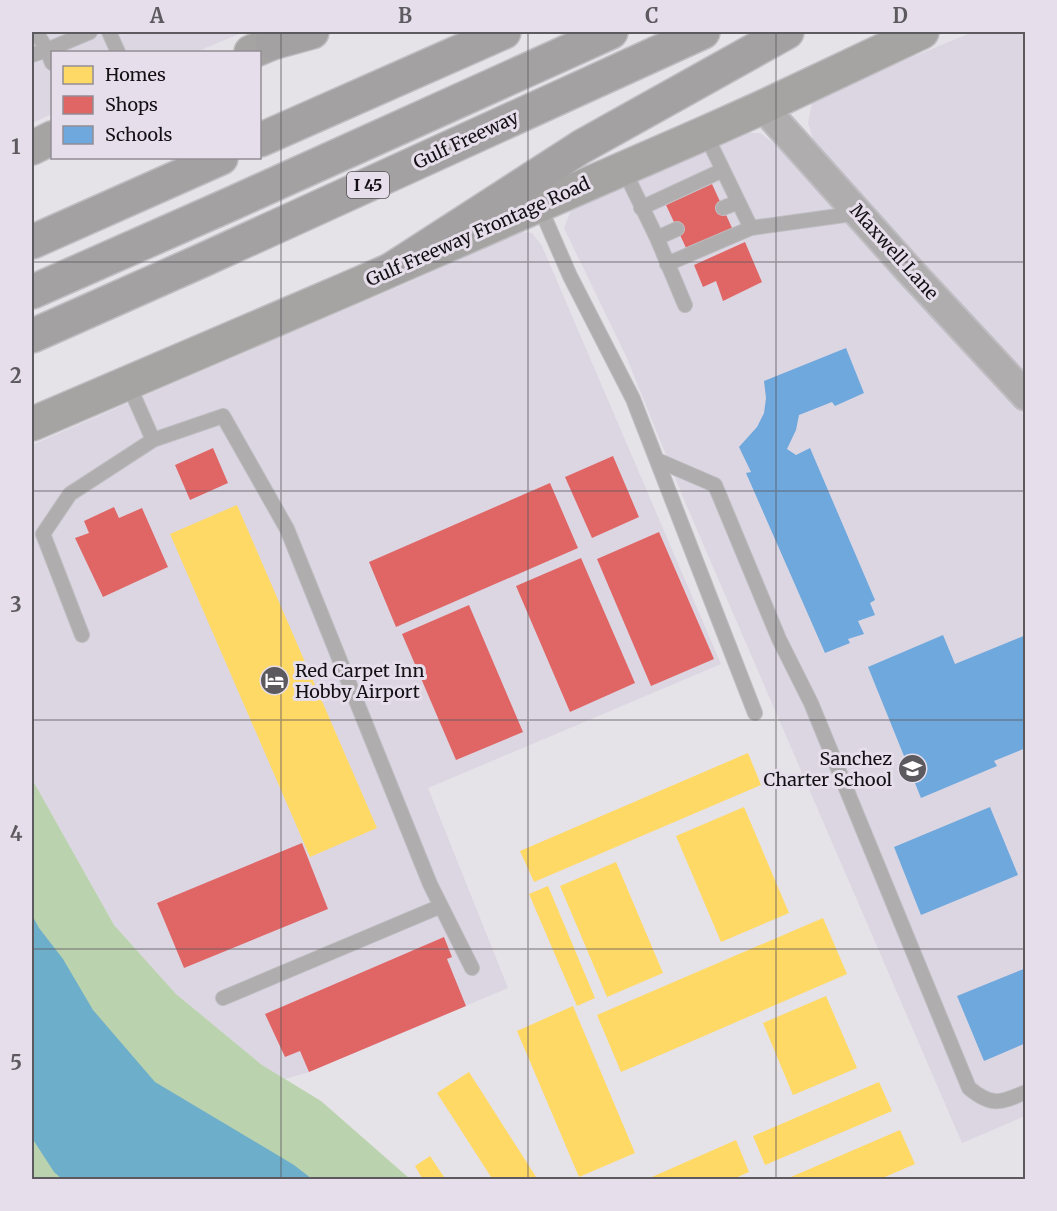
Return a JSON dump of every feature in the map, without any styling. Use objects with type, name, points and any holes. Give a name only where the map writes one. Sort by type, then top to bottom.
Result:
[{"type":"highway","points":[[272,40],[312,32]]},
{"type":"highway","points":[[261,140],[504,32]]},
{"type":"highway","points":[[32,292],[611,32]]},
{"type":"highway","name":"Gulf Freeway","points":[[32,336],[703,32]]},
{"type":"highway","points":[[392,269],[581,147],[787,32]]},
{"type":"highway","points":[[32,242],[219,159]]},
{"type":"main road","name":"Gulf Freeway Frontage Road","points":[[32,424],[763,107],[922,32]]},
{"type":"main road","points":[[32,148],[51,138]]},
{"type":"street","name":"Maxwell Lane","points":[[763,107],[1026,396]]},
{"type":"lane","points":[[36,32],[50,57]]},
{"type":"lane","points":[[60,51],[90,32]]},
{"type":"lane","points":[[108,32],[118,51]]},
{"type":"lane","points":[[32,55],[50,57]]},
{"type":"lane","points":[[705,132],[751,228]]},
{"type":"lane","points":[[623,168],[657,238],[685,305]]},
{"type":"lane","points":[[641,208],[723,170]]},
{"type":"lane","points":[[723,208],[738,202]]},
{"type":"lane","points":[[539,205],[570,276],[633,399],[755,713]]},
{"type":"lane","points":[[667,264],[751,228],[859,213]]},
{"type":"lane","points":[[657,238],[678,229]]},
{"type":"lane","points":[[128,383],[153,440]]},
{"type":"lane","points":[[82,635],[43,534],[70,494],[153,440],[222,416],[287,529],[430,884],[472,968]]},
{"type":"lane","points":[[657,460],[715,485],[779,639],[811,704],[969,1088],[979,1096],[997,1102],[1026,1092]]},
{"type":"lane","points":[[223,998],[441,906]]},
{"type":"shaded area","points":[[32,32],[244,32],[198,51],[51,51],[51,114],[32,123]]},
{"type":"shaded area","points":[[973,32],[1025,32],[1025,373],[814,143],[808,123],[812,103],[830,91]]},
{"type":"shaded area","name":"Sanchez Charter School","points":[[747,133],[760,133],[781,149],[877,250],[1001,392],[1025,416],[1025,1116],[962,1143],[685,502],[626,356],[564,228],[571,210]]},
{"type":"shaded area","points":[[520,232],[532,233],[542,246],[721,664],[428,788],[508,988],[309,1072],[285,1079],[262,1065],[176,994],[114,925],[32,779],[32,445],[410,282]]},
{"type":"green space","points":[[32,779],[114,925],[176,994],[262,1065],[321,1101],[410,1179],[32,1179]]},
{"type":"water","points":[[32,915],[63,959],[93,1010],[155,1082],[294,1165],[312,1179],[63,1180],[54,1172],[32,1138]]},
{"type":"building: Homes","name":"Red Carpet Inn Hobby Airport","points":[[237,505],[377,828],[310,857],[170,534]]},
{"type":"building: Homes","points":[[748,753],[761,785],[534,882],[520,851]]},
{"type":"building: Homes","points":[[744,807],[789,913],[721,942],[676,836]]},
{"type":"building: Homes","points":[[616,862],[663,973],[607,997],[560,886]]},
{"type":"building: Homes","points":[[548,886],[595,998],[577,1006],[529,894]]},
{"type":"building: Homes","points":[[823,918],[847,974],[621,1072],[597,1015]]},
{"type":"building: Homes","points":[[826,996],[857,1068],[793,1095],[763,1023]]},
{"type":"building: Homes","points":[[573,1006],[635,1153],[579,1177],[517,1031]]},
{"type":"building: Homes","points":[[469,1072],[538,1180],[493,1180],[437,1093]]},
{"type":"building: Homes","points":[[879,1082],[892,1111],[765,1165],[753,1136]]},
{"type":"building: Homes","points":[[900,1130],[915,1164],[878,1180],[784,1180]]},
{"type":"building: Homes","points":[[736,1140],[749,1172],[731,1180],[645,1180]]},
{"type":"building: Homes","points":[[430,1156],[446,1180],[423,1180],[415,1166]]},
{"type":"building: Shops","points":[[712,184],[733,230],[687,250],[666,205]]},
{"type":"building: Shops","points":[[745,242],[762,282],[723,301],[716,281],[703,287],[694,265]]},
{"type":"building: Shops","points":[[213,448],[228,483],[190,500],[175,465]]},
{"type":"building: Shops","points":[[613,456],[639,517],[592,538],[565,477]]},
{"type":"building: Shops","points":[[550,483],[578,548],[396,627],[369,562]]},
{"type":"building: Shops","points":[[114,507],[119,518],[142,508],[168,567],[103,597],[75,538],[89,533],[84,521]]},
{"type":"building: Shops","points":[[659,532],[714,659],[651,686],[597,559]]},
{"type":"building: Shops","points":[[581,558],[635,683],[570,712],[516,586]]},
{"type":"building: Shops","points":[[469,605],[523,732],[456,760],[402,634]]},
{"type":"building: Shops","points":[[302,843],[328,909],[184,968],[157,903]]},
{"type":"building: Shops","points":[[444,937],[452,957],[447,959],[466,1006],[309,1072],[300,1051],[285,1057],[265,1014]]},
{"type":"building: Schools","points":[[846,348],[864,393],[835,406],[832,402],[799,415],[796,430],[787,449],[796,455],[810,448],[875,600],[870,603],[875,615],[858,621],[864,634],[848,639],[850,643],[825,653],[746,473],[751,472],[739,447],[757,427],[764,413],[766,398],[764,381]]},
{"type":"building: Schools","points":[[943,635],[955,664],[1026,635],[1026,748],[994,761],[997,766],[921,798],[868,667]]},
{"type":"building: Schools","points":[[990,807],[1018,875],[921,915],[894,847]]},
{"type":"building: Schools","points":[[1026,968],[1026,1043],[984,1061],[957,996]]},
{"type":"place","name":"Red Carpet Inn Hobby Airport","points":[[274,681]]},
{"type":"place","name":"Sanchez Charter School","points":[[913,769]]}]
